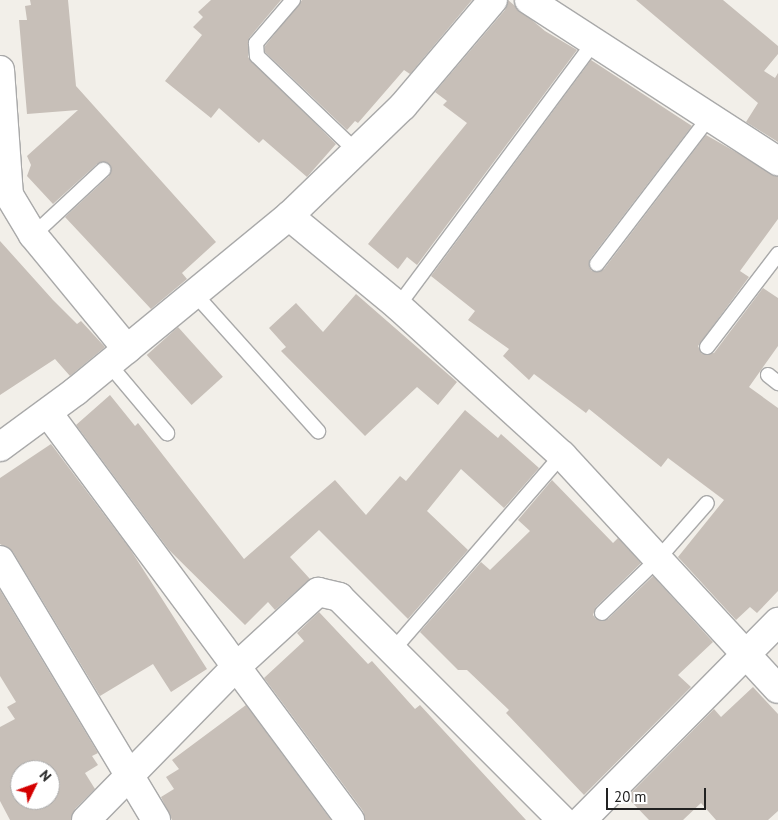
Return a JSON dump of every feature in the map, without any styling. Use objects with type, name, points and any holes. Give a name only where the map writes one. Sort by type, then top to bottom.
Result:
[{"type":"street","points":[[0,447],[48,413],[289,216],[403,106],[493,0]]},
{"type":"street","points":[[547,5],[593,43],[708,119],[778,161]]},
{"type":"street","points":[[0,70],[9,195],[32,236],[117,356]]},
{"type":"street","points":[[289,216],[398,306],[562,455],[778,689]]},
{"type":"street","points":[[48,413],[235,668],[350,820]]},
{"type":"street","points":[[0,560],[156,820]]},
{"type":"street","points":[[86,820],[128,774],[235,668],[318,592],[339,597],[562,820]]},
{"type":"street","points":[[582,820],[778,622]]},
{"type":"lane","points":[[293,0],[256,43],[257,56],[356,151]]},
{"type":"lane","points":[[398,306],[593,43]]},
{"type":"lane","points":[[598,264],[708,119]]},
{"type":"lane","points":[[32,236],[103,170]]},
{"type":"lane","points":[[707,347],[778,254]]},
{"type":"lane","points":[[194,293],[318,431]]},
{"type":"lane","points":[[117,356],[167,433]]},
{"type":"lane","points":[[393,650],[562,455]]},
{"type":"lane","points":[[602,614],[658,559],[707,503]]},
{"type":"building","points":[[30,0],[68,0],[76,86],[216,242],[182,273],[187,279],[151,309],[65,217],[109,176],[109,164],[97,164],[53,204],[27,176],[31,165],[27,156],[78,110],[27,114],[19,20],[27,20],[25,6],[31,5]]},
{"type":"building","points":[[211,0],[281,0],[249,38],[248,57],[336,144],[307,177],[263,139],[259,143],[219,108],[211,118],[165,81],[202,35],[193,27],[203,17],[198,12]]},
{"type":"building","points":[[302,0],[472,0],[410,74],[404,70],[358,123],[355,121],[347,130],[265,52],[265,46]]},
{"type":"building","points":[[508,0],[545,31],[577,50],[417,265],[407,257],[398,269],[368,244],[467,123],[443,105],[447,101],[435,92],[505,10]]},
{"type":"building","points":[[636,0],[723,0],[778,46],[778,54],[764,71],[775,78],[778,73],[778,142],[746,122],[758,103]]},
{"type":"building","points":[[591,60],[692,126],[590,259],[589,267],[592,271],[604,269],[706,135],[778,176],[778,219],[740,271],[749,277],[698,346],[702,354],[714,353],[763,288],[778,298],[778,346],[749,387],[778,408],[778,591],[757,613],[750,607],[736,620],[678,557],[724,500],[668,458],[661,467],[589,409],[586,413],[534,374],[529,380],[503,356],[509,349],[468,320],[475,311],[431,276]]},
{"type":"building","points":[[0,241],[53,300],[77,324],[81,321],[105,347],[70,376],[55,359],[0,395]]},
{"type":"building","points":[[356,294],[457,382],[438,405],[417,387],[365,436],[281,351],[286,347],[269,328],[296,303],[323,332]]},
{"type":"building","points":[[178,327],[223,377],[192,405],[147,355]]},
{"type":"building","points":[[110,395],[135,426],[138,423],[244,559],[335,480],[366,515],[400,476],[406,481],[465,410],[498,438],[501,434],[539,468],[504,508],[461,469],[427,511],[468,550],[408,619],[319,530],[290,557],[310,579],[275,610],[268,602],[245,625],[169,550],[76,425]]},
{"type":"building","points":[[51,444],[130,549],[207,669],[171,692],[153,664],[100,696],[13,552],[0,544],[0,478]]},
{"type":"building","points":[[552,480],[613,543],[618,538],[641,563],[596,607],[593,615],[596,619],[608,619],[653,576],[713,642],[678,675],[691,687],[584,795],[506,713],[509,710],[467,670],[458,670],[420,632],[481,562],[490,570],[530,531],[518,520]]},
{"type":"building","points":[[0,590],[98,753],[92,756],[98,765],[85,773],[95,789],[75,809],[71,820],[10,820],[0,801],[0,727],[15,719],[7,707],[16,702],[0,676]]},
{"type":"building","points":[[319,612],[368,664],[372,661],[415,709],[420,705],[526,820],[365,820],[363,811],[264,678],[304,641],[297,633]]},
{"type":"building","points":[[753,687],[778,714],[778,811],[768,820],[716,820],[701,803],[683,820],[649,820],[627,797],[714,709],[721,717]]},
{"type":"building","points":[[246,705],[331,820],[172,820],[161,797],[174,789],[166,777],[179,769],[172,760]]}]
